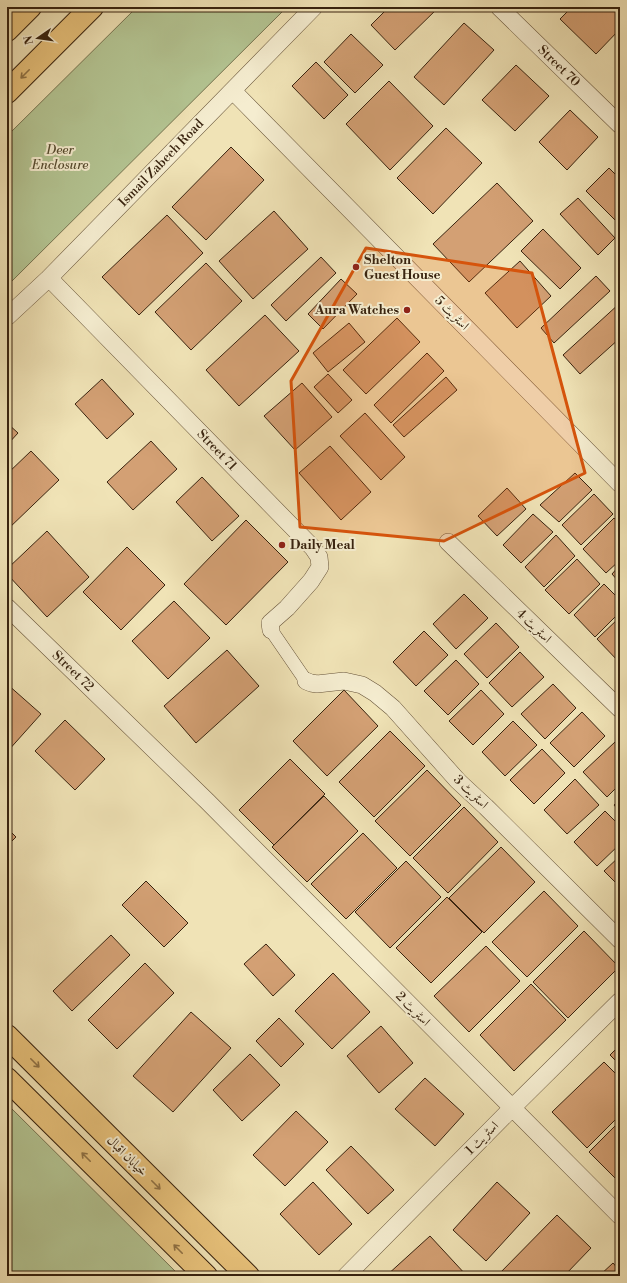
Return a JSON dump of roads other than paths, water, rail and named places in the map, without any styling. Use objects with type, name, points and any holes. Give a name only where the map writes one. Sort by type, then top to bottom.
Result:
[{"type":"main road","points":[[7,30],[30,7]]},
{"type":"main road","points":[[7,92],[92,7]]},
{"type":"main road","name":"خیابان اقبال","points":[[7,1036],[248,1276]]},
{"type":"main road","points":[[7,1079],[206,1276]]},
{"type":"street","name":"Ismail Zabeeh Road","points":[[7,317],[49,278],[314,7]]},
{"type":"street","name":"Street 70","points":[[499,7],[620,125]]},
{"type":"street","name":"اسٹریٹ 5","points":[[233,91],[620,484]]},
{"type":"street","name":"Street 71","points":[[49,278],[302,537],[319,557],[320,567],[317,572],[287,608],[270,623],[271,630]]},
{"type":"street","name":"اسٹریٹ 4","points":[[448,542],[620,709]]},
{"type":"street","name":"Street 72","points":[[7,607],[139,734],[206,801]]},
{"type":"street","points":[[271,630],[306,681]]},
{"type":"street","name":"اسٹریٹ 3","points":[[306,681],[317,684],[344,681],[362,685],[375,693],[393,708],[458,781],[620,940]]},
{"type":"street","name":"اسٹریٹ 2","points":[[206,801],[620,1216]]},
{"type":"street","name":"اسٹریٹ 1","points":[[346,1276],[620,1001]]},
{"type":"place","name":"Shelton Guest House","points":[[356,267]]},
{"type":"place","name":"Aura Watches","points":[[407,310]]},
{"type":"place","name":"Daily Meal","points":[[282,545]]},
{"type":"park label","name":"Deer Enclosure","points":[[60,158]]}]
